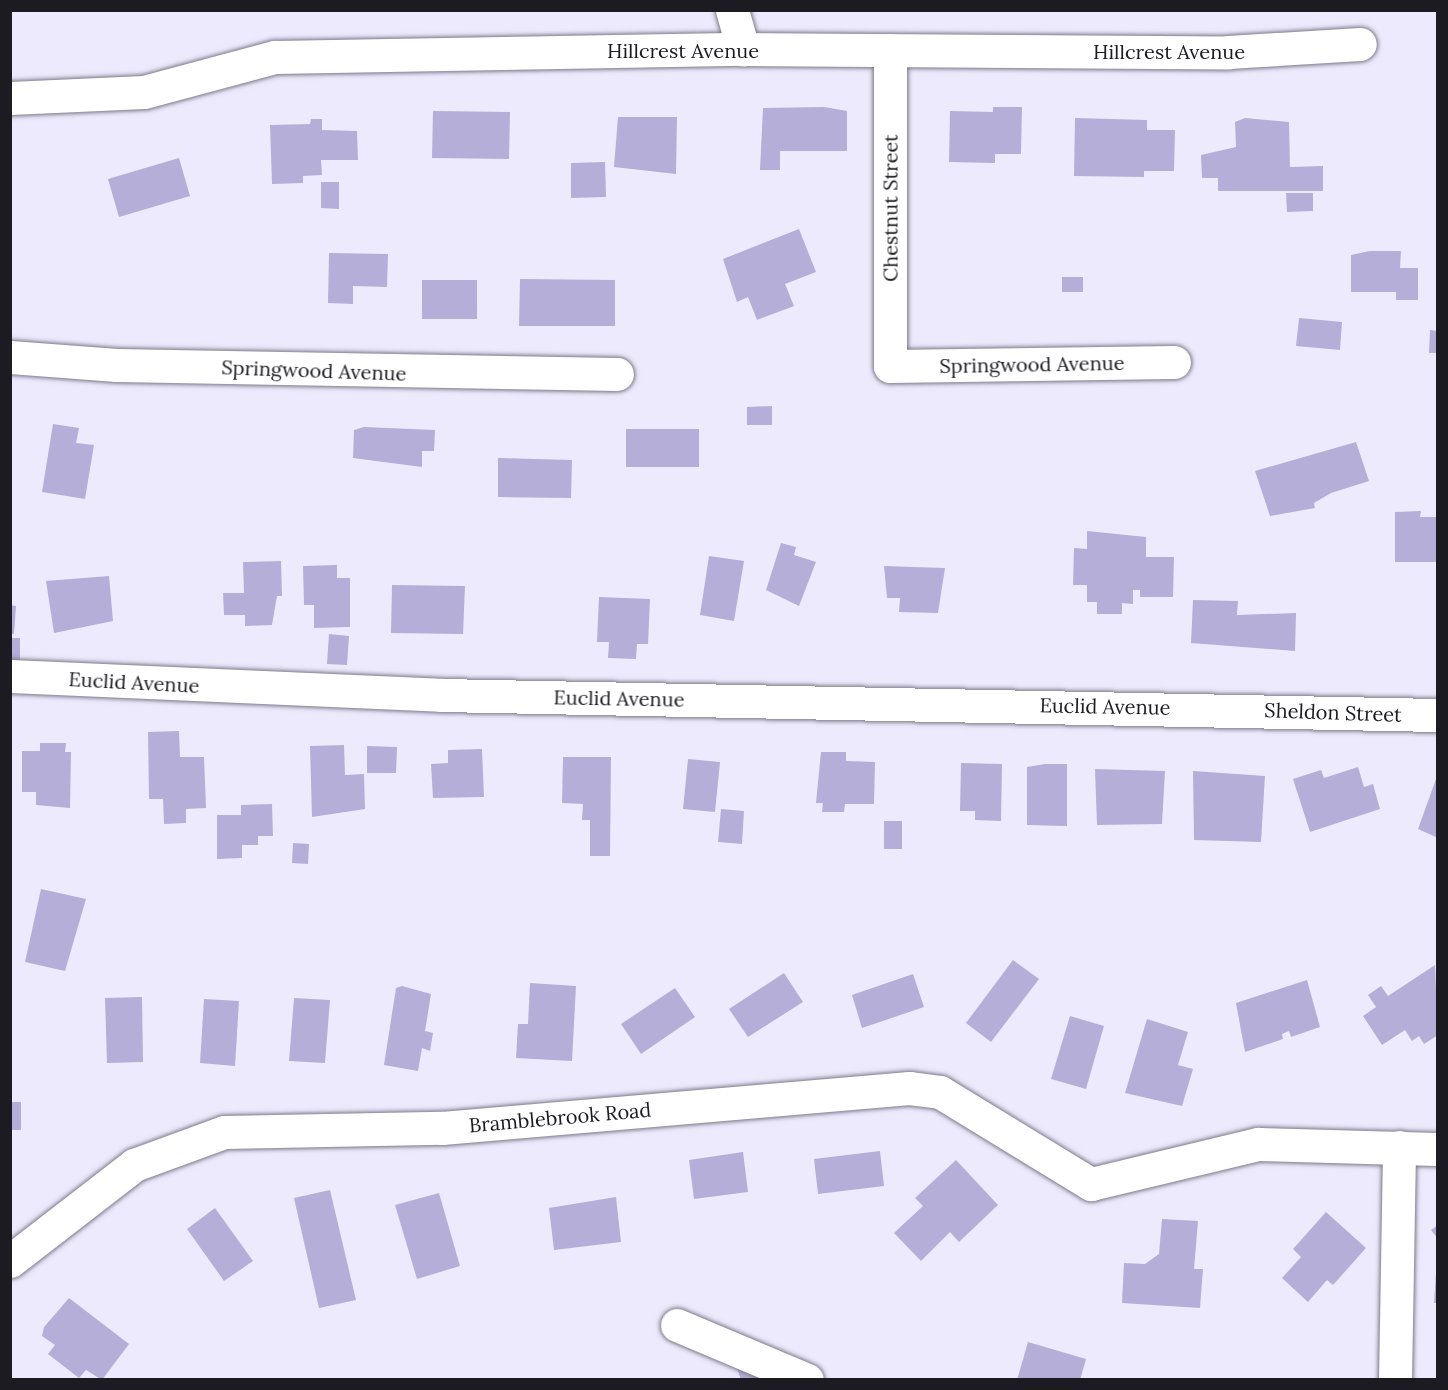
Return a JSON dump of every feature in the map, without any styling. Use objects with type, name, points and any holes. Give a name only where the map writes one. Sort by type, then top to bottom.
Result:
[{"type":"street","points":[[732,10],[743,49]]},
{"type":"street","name":"Hillcrest Avenue","points":[[10,98],[144,92],[275,57],[743,49],[1228,52],[1360,44]]},
{"type":"street","name":"Chestnut Street","points":[[890,50],[890,366]]},
{"type":"street","name":"Springwood Avenue","points":[[10,357],[117,365],[617,374]]},
{"type":"street","name":"Springwood Avenue","points":[[890,366],[1174,362]]},
{"type":"street","name":"Euclid Avenue","points":[[10,676],[441,695],[1229,708]]},
{"type":"street","name":"Sheldon Street","points":[[1229,708],[1437,715]]},
{"type":"street","name":"Bramblebrook Road","points":[[10,1261],[134,1165],[224,1132],[442,1128],[909,1088],[940,1092],[1091,1184],[1121,1180],[1182,1159],[1258,1144],[1437,1149]]},
{"type":"street","points":[[1395,1380],[1399,1148]]},
{"type":"street","points":[[677,1325],[807,1380]]},
{"type":"building","points":[[824,107],[847,111],[847,151],[780,151],[780,170],[760,170],[763,108]]},
{"type":"building","points":[[993,107],[1022,107],[1021,154],[995,154],[995,163],[949,162],[950,111],[993,112]]},
{"type":"building","points":[[433,111],[510,112],[509,159],[432,158]]},
{"type":"building","points":[[618,117],[677,117],[676,174],[614,167]]},
{"type":"building","points":[[1075,118],[1147,120],[1147,130],[1175,130],[1174,171],[1144,171],[1144,177],[1074,176]]},
{"type":"building","points":[[1245,118],[1289,122],[1290,167],[1323,166],[1323,191],[1218,191],[1218,178],[1202,178],[1201,155],[1236,147],[1235,122]]},
{"type":"building","points":[[311,119],[322,119],[322,130],[357,131],[358,160],[321,160],[322,175],[303,176],[303,183],[272,184],[270,125],[310,124]]},
{"type":"building","points":[[179,158],[190,196],[119,217],[108,179]]},
{"type":"building","points":[[605,162],[606,197],[571,198],[571,163]]},
{"type":"building","points":[[321,182],[339,182],[339,209],[321,208]]},
{"type":"building","points":[[1286,193],[1313,193],[1313,211],[1287,212]]},
{"type":"building","points":[[799,229],[816,272],[785,284],[794,306],[757,320],[748,297],[737,302],[723,259]]},
{"type":"building","points":[[1370,251],[1401,251],[1400,268],[1418,268],[1418,300],[1396,300],[1396,292],[1351,292],[1351,255]]},
{"type":"building","points":[[329,253],[388,254],[387,287],[353,286],[353,304],[328,303]]},
{"type":"building","points":[[1062,277],[1083,277],[1083,292],[1062,292]]},
{"type":"building","points":[[520,279],[615,280],[615,326],[519,326]]},
{"type":"building","points":[[422,280],[477,280],[477,319],[422,319]]},
{"type":"building","points":[[1299,318],[1342,322],[1340,350],[1296,346]]},
{"type":"building","points":[[1430,330],[1438,331],[1438,353],[1429,353]]},
{"type":"building","points":[[772,406],[772,425],[747,425],[747,407]]},
{"type":"building","points":[[53,424],[79,428],[76,443],[94,445],[85,499],[42,492]]},
{"type":"building","points":[[364,427],[435,430],[434,451],[422,451],[422,467],[353,458],[354,430]]},
{"type":"building","points":[[626,429],[699,429],[699,467],[626,467]]},
{"type":"building","points":[[1356,442],[1369,481],[1331,493],[1314,503],[1315,508],[1270,516],[1255,471]]},
{"type":"building","points":[[498,458],[572,460],[571,498],[498,497]]},
{"type":"building","points":[[1421,511],[1420,517],[1438,517],[1438,562],[1395,562],[1395,512]]},
{"type":"building","points":[[1087,531],[1146,537],[1146,557],[1174,557],[1173,597],[1140,597],[1140,590],[1133,590],[1133,604],[1122,603],[1122,614],[1097,614],[1097,602],[1087,602],[1087,585],[1073,585],[1074,548],[1087,549]]},
{"type":"building","points":[[781,543],[796,547],[794,555],[816,562],[799,606],[766,590]]},
{"type":"building","points":[[709,556],[744,561],[734,621],[700,615]]},
{"type":"building","points":[[281,561],[282,596],[277,596],[272,625],[245,626],[245,615],[224,615],[223,593],[244,593],[243,562]]},
{"type":"building","points":[[337,565],[337,578],[350,578],[350,627],[314,628],[314,605],[304,605],[303,566]]},
{"type":"building","points":[[884,566],[945,568],[938,613],[899,612],[900,598],[887,598]]},
{"type":"building","points":[[109,576],[113,621],[54,633],[46,581]]},
{"type":"building","points":[[392,585],[465,586],[463,634],[391,633]]},
{"type":"building","points":[[599,597],[650,599],[648,644],[637,644],[636,659],[608,658],[609,642],[597,642]]},
{"type":"building","points":[[1193,600],[1238,601],[1237,615],[1296,613],[1295,651],[1191,643]]},
{"type":"building","points":[[10,605],[16,606],[14,634],[10,634]]},
{"type":"building","points":[[329,634],[349,636],[347,665],[327,664]]},
{"type":"building","points":[[10,638],[20,638],[20,661],[10,661]]},
{"type":"building","points":[[179,731],[180,757],[204,757],[206,808],[186,809],[186,823],[164,824],[163,799],[149,799],[148,732]]},
{"type":"building","points":[[40,743],[66,743],[65,752],[71,752],[70,808],[36,805],[36,792],[22,792],[22,751],[40,751]]},
{"type":"building","points":[[344,745],[345,775],[364,774],[365,809],[312,817],[310,746]]},
{"type":"building","points":[[367,746],[397,747],[396,773],[367,773]]},
{"type":"building","points":[[482,749],[484,797],[433,798],[431,764],[448,763],[448,750]]},
{"type":"building","points":[[821,752],[846,752],[846,761],[875,762],[874,804],[845,804],[844,812],[822,812],[823,803],[816,803]]},
{"type":"building","points":[[563,757],[611,757],[610,856],[590,856],[590,820],[582,820],[583,804],[562,803]]},
{"type":"building","points":[[688,759],[720,762],[715,812],[683,809]]},
{"type":"building","points":[[961,763],[1002,764],[1001,821],[975,820],[975,811],[960,811]]},
{"type":"building","points":[[1067,764],[1067,826],[1027,825],[1027,767]]},
{"type":"building","points":[[1358,767],[1364,787],[1373,784],[1380,809],[1310,832],[1293,779],[1321,770],[1324,778]]},
{"type":"building","points":[[1095,769],[1165,771],[1162,824],[1097,825]]},
{"type":"building","points":[[1193,771],[1265,776],[1261,842],[1194,840]]},
{"type":"building","points":[[1436,779],[1438,779],[1438,838],[1418,829]]},
{"type":"building","points":[[272,804],[273,836],[258,836],[258,845],[242,845],[242,858],[217,859],[217,815],[241,815],[241,805]]},
{"type":"building","points":[[721,809],[744,811],[742,844],[718,842]]},
{"type":"building","points":[[884,821],[902,821],[902,849],[884,849]]},
{"type":"building","points":[[293,843],[309,844],[308,864],[292,863]]},
{"type":"building","points":[[41,889],[86,899],[65,971],[25,962]]},
{"type":"building","points":[[1013,960],[1039,979],[991,1042],[966,1023]]},
{"type":"building","points":[[1435,965],[1438,1035],[1424,1044],[1419,1036],[1412,1041],[1405,1030],[1382,1045],[1363,1016],[1376,1007],[1368,995],[1381,986],[1388,996]]},
{"type":"building","points":[[784,973],[803,1002],[748,1037],[729,1009]]},
{"type":"building","points":[[913,974],[924,1007],[862,1028],[852,995]]},
{"type":"building","points":[[1307,980],[1320,1027],[1291,1037],[1289,1031],[1282,1034],[1283,1039],[1245,1052],[1236,1003]]},
{"type":"building","points":[[530,983],[576,986],[572,1061],[516,1058],[518,1024],[528,1024]]},
{"type":"building","points":[[402,986],[431,994],[425,1031],[433,1033],[430,1051],[422,1048],[418,1071],[384,1065],[396,988]]},
{"type":"building","points":[[675,988],[695,1017],[641,1054],[621,1024]]},
{"type":"building","points":[[142,997],[143,1062],[107,1063],[105,998]]},
{"type":"building","points":[[294,998],[330,1000],[325,1063],[289,1061]]},
{"type":"building","points":[[204,999],[239,1001],[235,1066],[200,1063]]},
{"type":"building","points":[[1070,1016],[1104,1026],[1086,1089],[1051,1079]]},
{"type":"building","points":[[1147,1019],[1188,1032],[1178,1065],[1193,1069],[1182,1106],[1125,1093]]},
{"type":"building","points":[[10,1102],[21,1102],[21,1130],[10,1130]]},
{"type":"building","points":[[880,1151],[884,1186],[818,1194],[814,1159]]},
{"type":"building","points":[[743,1152],[748,1192],[694,1199],[689,1160]]},
{"type":"building","points":[[956,1160],[998,1205],[959,1242],[950,1232],[921,1261],[894,1233],[923,1206],[915,1198]]},
{"type":"building","points":[[330,1190],[356,1300],[319,1308],[294,1198]]},
{"type":"building","points":[[439,1193],[460,1266],[417,1279],[395,1205]]},
{"type":"building","points":[[616,1197],[621,1242],[554,1250],[549,1208]]},
{"type":"building","points":[[215,1208],[253,1261],[224,1281],[187,1229]]},
{"type":"building","points":[[1326,1212],[1366,1248],[1333,1285],[1327,1280],[1308,1302],[1282,1278],[1301,1257],[1293,1249]]},
{"type":"building","points":[[1162,1219],[1198,1221],[1194,1269],[1203,1269],[1200,1308],[1122,1303],[1124,1263],[1145,1264],[1159,1254]]},
{"type":"building","points":[[1438,1225],[1438,1239],[1431,1230]]},
{"type":"building","points":[[1438,1244],[1438,1303],[1434,1303]]},
{"type":"building","points":[[69,1298],[129,1344],[102,1380],[86,1370],[79,1378],[48,1354],[55,1345],[42,1336],[44,1327]]},
{"type":"building","points":[[1028,1342],[1086,1359],[1080,1380],[1017,1380]]},
{"type":"building","points":[[737,1368],[771,1380],[741,1380]]}]
